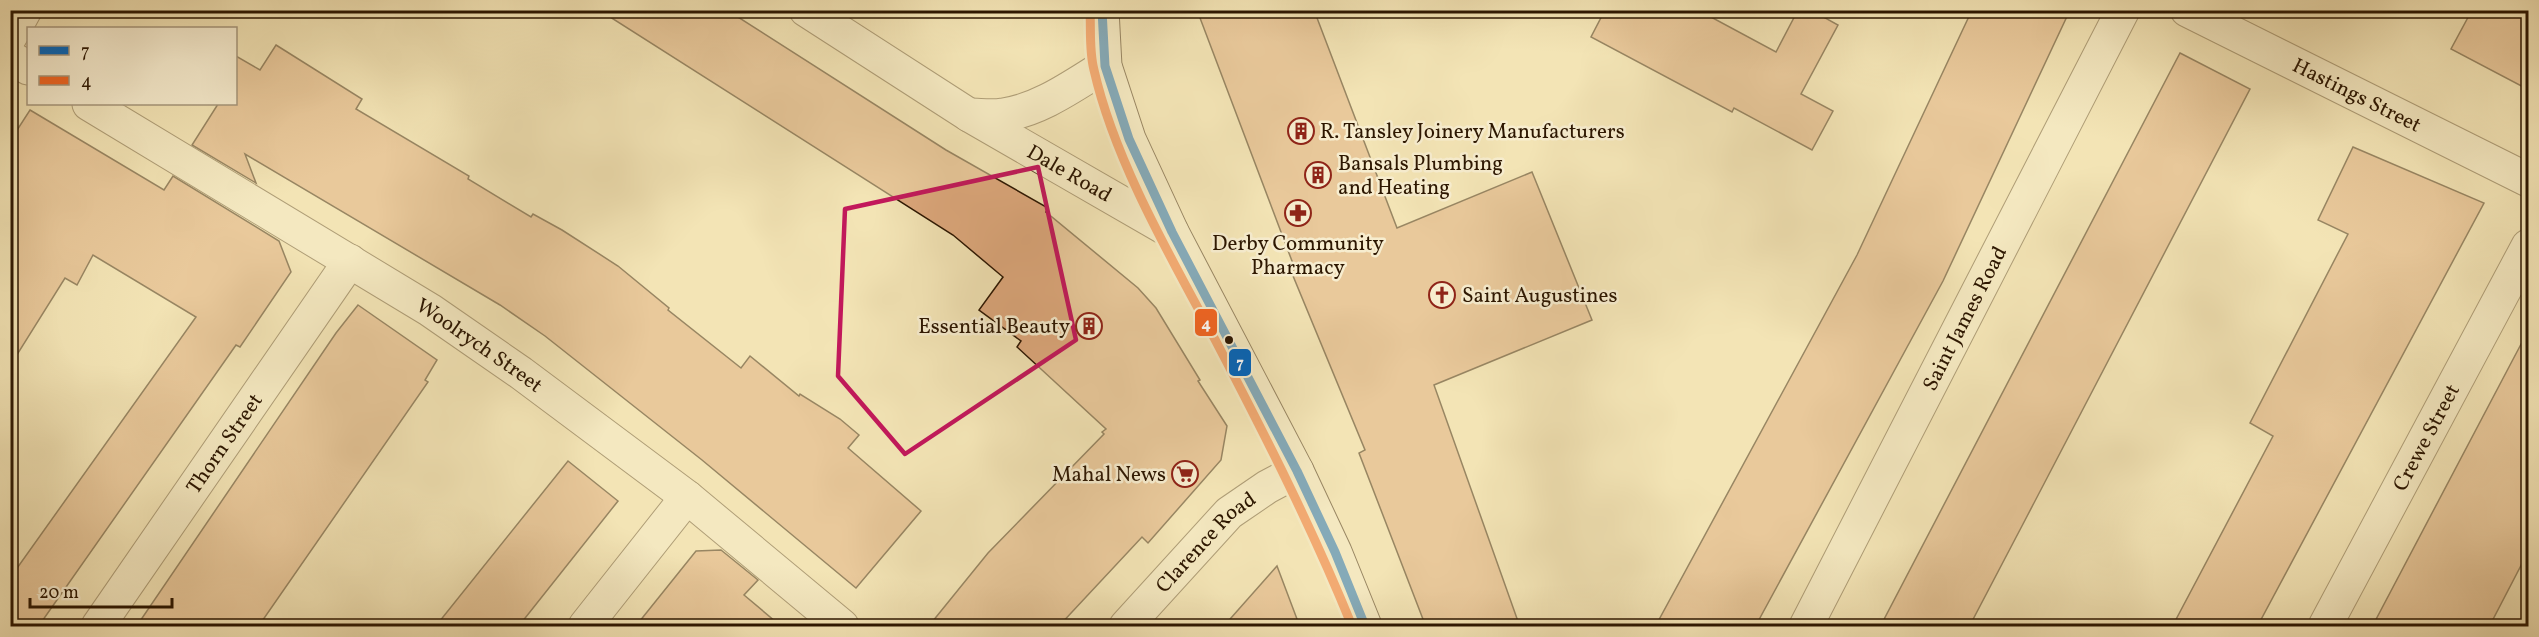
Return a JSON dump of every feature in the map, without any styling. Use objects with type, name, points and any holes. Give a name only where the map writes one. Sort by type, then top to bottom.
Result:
[{"type":"street","points":[[10,37],[25,10]]},
{"type":"street","name":"Dale Road","points":[[806,10],[969,115],[1172,232]]},
{"type":"street","points":[[1102,10],[1105,66],[1128,139],[1172,232],[1297,471],[1335,552],[1365,627]]},
{"type":"street","name":"Saint James Road","points":[[1806,627],[2123,10]]},
{"type":"street","name":"Hastings Street","points":[[2187,10],[2529,180]]},
{"type":"street","points":[[10,57],[27,67]]},
{"type":"street","points":[[969,115],[1002,116],[1030,108],[1065,91],[1105,66]]},
{"type":"street","name":"Woolrych Street","points":[[91,105],[430,310],[521,373],[687,497],[842,627]]},
{"type":"street","name":"Crewe Street","points":[[2325,627],[2529,246]]},
{"type":"street","name":"Thorn Street","points":[[98,627],[350,261]]},
{"type":"street","name":"Clarence Road","points":[[1126,627],[1229,513],[1267,487],[1297,471]]},
{"type":"street","points":[[585,627],[687,497]]},
{"type":"highlighted area","points":[[1038,167],[1076,340],[905,454],[838,376],[845,209]]},
{"type":"building","points":[[599,10],[727,10],[946,150],[1048,208],[1046,212],[1138,288],[1156,308],[1227,426],[1221,460],[1148,543],[1142,537],[1058,627],[928,627],[988,553],[1104,434],[1102,432],[1106,429],[1017,347],[1021,341],[979,310],[1003,277],[953,235]]},
{"type":"building","points":[[1197,10],[1314,10],[1397,228],[1532,172],[1592,320],[1434,385],[1520,627],[1426,627],[1359,453],[1365,450],[1291,271],[1295,269]]},
{"type":"building","points":[[1605,10],[1698,10],[1776,52],[1798,10],[1811,10],[1838,25],[1801,94],[1833,111],[1812,150],[1734,108],[1732,112],[1591,37]]},
{"type":"building","points":[[1972,10],[2070,10],[1943,281],[1755,627],[1655,627],[1857,255]]},
{"type":"building","points":[[2472,10],[2529,10],[2529,90],[2451,49]]},
{"type":"building","points":[[276,45],[362,99],[356,109],[469,176],[468,179],[531,217],[533,214],[562,230],[618,266],[669,308],[668,310],[741,368],[750,356],[799,396],[800,394],[840,419],[859,435],[848,448],[921,511],[856,588],[702,460],[545,336],[500,305],[245,154],[256,183],[192,145],[217,105],[237,105],[237,57],[260,70]]},
{"type":"building","points":[[2180,53],[2250,89],[2023,524],[1969,627],[1880,627]]},
{"type":"building","points":[[30,110],[164,190],[173,176],[279,241],[291,272],[240,347],[236,345],[38,627],[10,627],[10,578],[196,317],[93,255],[77,285],[65,278],[10,366],[10,141]]},
{"type":"building","points":[[2353,147],[2484,203],[2257,627],[2172,627],[2273,436],[2250,423],[2348,234],[2318,220]]},
{"type":"building","points":[[358,305],[437,360],[425,380],[428,382],[258,627],[136,627],[336,333]]},
{"type":"building","points":[[2529,329],[2529,550],[2489,627],[2372,627]]},
{"type":"building","points":[[568,461],[618,501],[518,627],[435,627]]},
{"type":"building","points":[[721,550],[758,580],[744,595],[782,627],[635,627],[696,551]]},
{"type":"building","points":[[1277,566],[1300,627],[1223,627]]},
{"type":"transit line","name":"7","points":[[1102,10],[1105,66],[1129,139],[1172,232],[1297,471],[1335,552],[1365,626]]},
{"type":"transit line","name":"4","points":[[1090,11],[1092,63],[1116,141],[1165,247],[1272,450],[1322,555],[1352,626]]},
{"type":"place","name":"R. Tansley Joinery Manufacturers","points":[[1301,131]]},
{"type":"place","name":"Bansals Plumbing and Heating","points":[[1318,175]]},
{"type":"place","name":"Derby Community Pharmacy","points":[[1298,213]]},
{"type":"place","name":"Saint Augustines","points":[[1442,295]]},
{"type":"place","name":"Essential Beauty","points":[[1089,326]]},
{"type":"place","name":"Mahal News","points":[[1185,474]]}]
